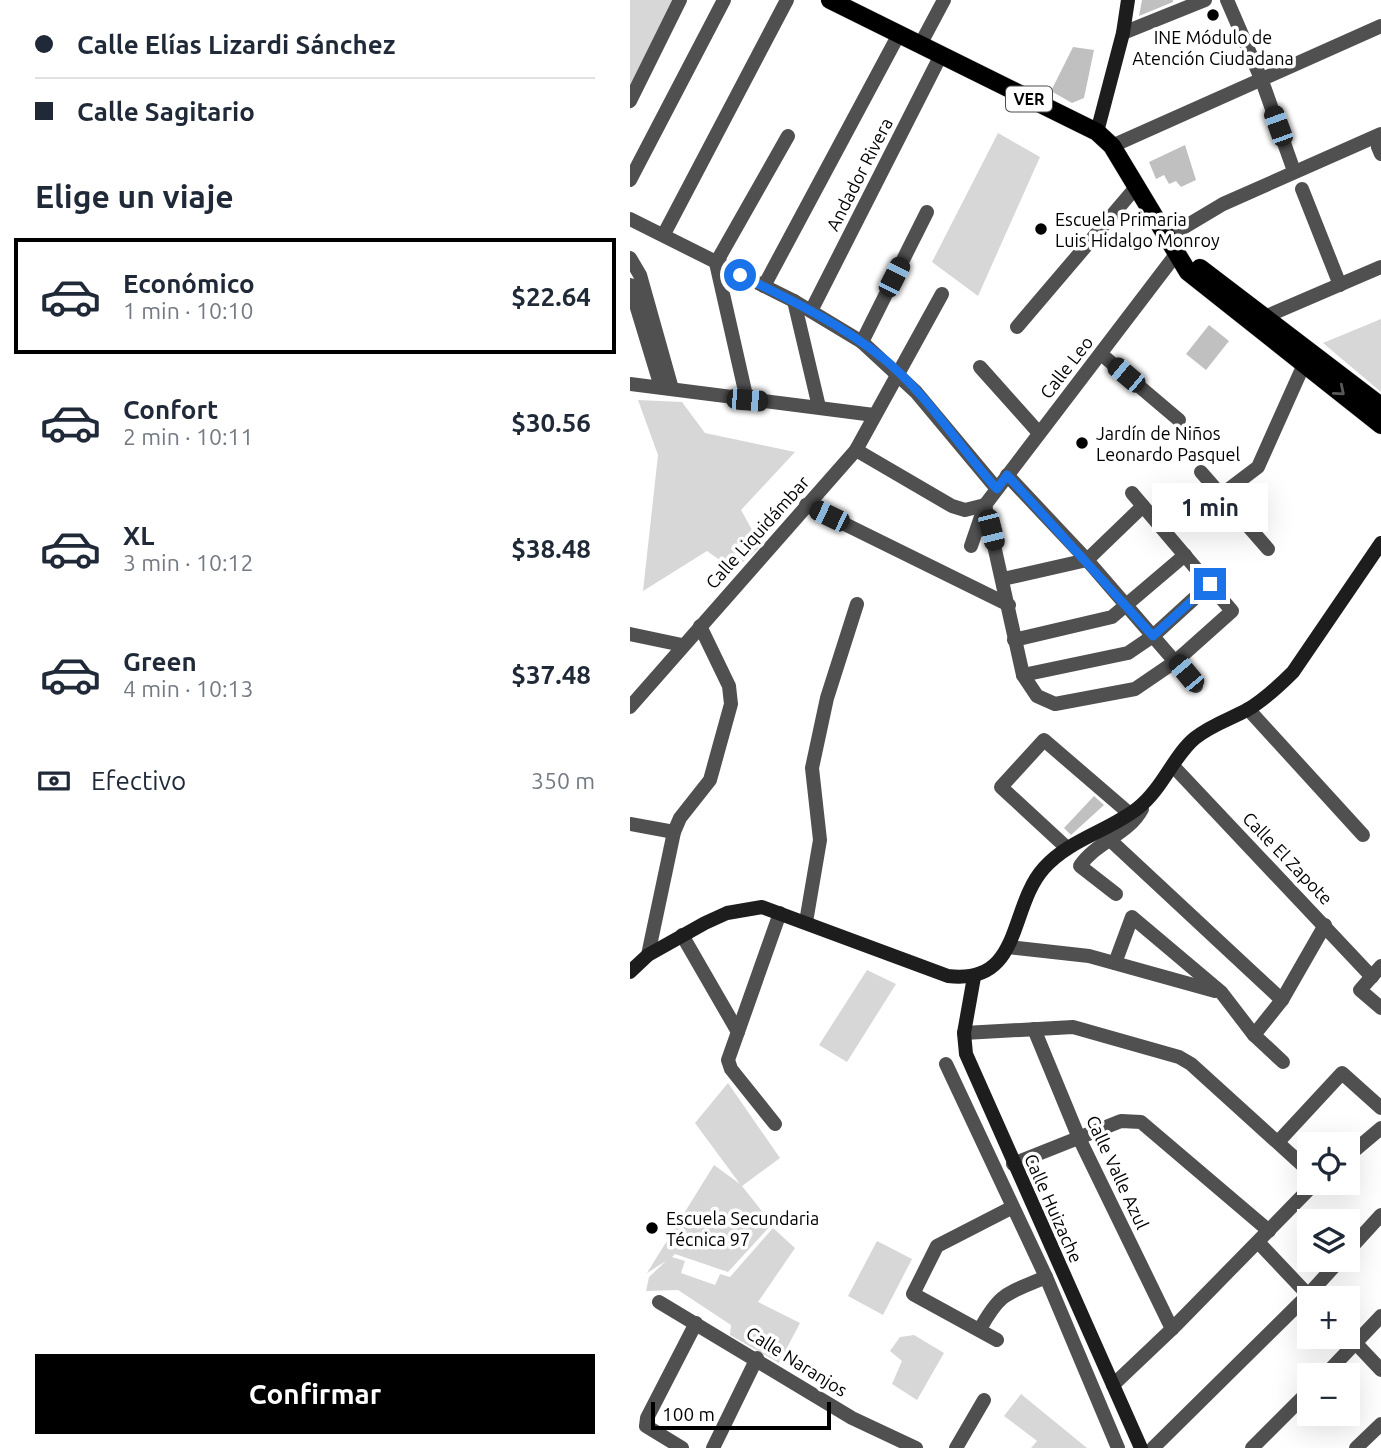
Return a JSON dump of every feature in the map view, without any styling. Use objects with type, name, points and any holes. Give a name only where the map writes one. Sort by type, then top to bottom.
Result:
[{"type":"main road","name":"VER","points":[[830,0],[1097,132],[1112,146],[1188,272],[1379,415]]},
{"type":"main road","points":[[1097,132],[1123,33],[1128,0]]},
{"type":"main road","name":"VER","points":[[1177,253],[1195,262],[1209,276],[1267,316],[1379,415]]},
{"type":"main road","points":[[630,972],[648,955],[682,935],[727,913],[762,907],[948,976],[974,976],[988,971],[1008,947],[1034,882],[1052,859],[1130,814],[1146,801],[1195,738],[1276,690],[1293,673],[1381,543]]},
{"type":"main road","name":"Calle Huizache","points":[[974,976],[964,1033],[966,1054],[1141,1448]]},
{"type":"street","points":[[630,101],[680,0]]},
{"type":"street","points":[[630,180],[724,0]]},
{"type":"street","points":[[664,234],[787,0]]},
{"type":"street","points":[[920,45],[944,0]]},
{"type":"street","points":[[1123,33],[1205,0]]},
{"type":"street","points":[[1227,0],[1262,81],[1294,171]]},
{"type":"street","points":[[1112,146],[1381,26]]},
{"type":"street","points":[[764,286],[899,34]]},
{"type":"street","name":"Andador Rivera","points":[[810,311],[941,55]]},
{"type":"street","points":[[747,400],[716,263],[789,136]]},
{"type":"street","points":[[1166,238],[1223,204],[1294,171],[1380,145]]},
{"type":"street","points":[[1017,327],[1137,186]]},
{"type":"street","points":[[1301,189],[1340,285]]},
{"type":"street","points":[[862,342],[927,212]]},
{"type":"street","points":[[630,219],[764,286],[862,342],[900,374],[997,489]]},
{"type":"street","name":"Calle Leo","points":[[971,546],[985,506],[1039,433],[1105,357],[1177,253]]},
{"type":"street","points":[[630,258],[640,275],[666,388]]},
{"type":"street","points":[[1267,316],[1381,267]]},
{"type":"street","points":[[630,285],[666,388]]},
{"type":"street","name":"Calle Liquidámbar","points":[[630,707],[856,450],[942,294]]},
{"type":"street","points":[[794,302],[820,407]]},
{"type":"street","points":[[1105,357],[1179,421]]},
{"type":"street","points":[[1221,495],[1258,467],[1305,362]]},
{"type":"street","points":[[980,367],[1039,433]]},
{"type":"street","points":[[630,384],[874,415]]},
{"type":"street","points":[[856,450],[952,506],[965,510],[985,506],[1023,675],[1037,696],[1055,704],[1135,689],[1176,661],[1232,611],[1132,493]]},
{"type":"street","points":[[1201,472],[1268,549]]},
{"type":"street","points":[[1007,475],[1087,560],[1196,686]]},
{"type":"street","points":[[806,505],[1009,605]]},
{"type":"street","points":[[1003,579],[1087,560],[1143,506]]},
{"type":"street","points":[[1014,640],[1098,623],[1127,607],[1185,555]]},
{"type":"street","points":[[1023,675],[1128,653],[1153,636],[1210,584]]},
{"type":"street","points":[[806,922],[820,840],[812,768],[827,698],[857,604]]},
{"type":"street","points":[[648,955],[674,832],[680,818],[710,780],[731,704],[730,685],[700,626]]},
{"type":"street","points":[[630,634],[682,645]]},
{"type":"street","points":[[1248,709],[1363,835]]},
{"type":"street","points":[[1067,848],[1001,786],[1044,740],[1130,814]]},
{"type":"street","name":"Calle El Zapote","points":[[1174,767],[1325,926],[1376,972]]},
{"type":"street","points":[[1116,894],[1080,866],[1109,839],[1135,820],[1146,801]]},
{"type":"street","points":[[630,824],[674,832]]},
{"type":"street","points":[[1109,839],[1282,1000]]},
{"type":"street","points":[[775,1124],[731,1069],[728,1060],[780,913]]},
{"type":"street","points":[[1115,963],[1132,917],[1221,992],[1254,1035],[1283,1062]]},
{"type":"street","points":[[1254,1035],[1282,1000],[1325,926]]},
{"type":"street","points":[[682,935],[738,1032]]},
{"type":"street","points":[[1008,947],[1089,956],[1221,992]]},
{"type":"street","points":[[1376,972],[1360,990],[1381,1008]]},
{"type":"street","points":[[964,1033],[1073,1027],[1179,1057],[1191,1064],[1297,1160]]},
{"type":"street","name":"Calle Valle Azul","points":[[1034,1029],[1079,1138],[1172,1329]]},
{"type":"street","name":"Calle Huizache","points":[[946,1064],[1011,1208],[1046,1277],[1118,1448]]},
{"type":"street","points":[[1278,1142],[1342,1073],[1381,1108]]},
{"type":"street","points":[[1013,1164],[1128,1120],[1147,1124],[1264,1236],[1302,1286]]},
{"type":"street","points":[[1360,1146],[1381,1128]]},
{"type":"street","points":[[1113,1385],[1303,1195]]},
{"type":"street","points":[[998,1340],[913,1294],[937,1246],[1011,1208]]},
{"type":"street","points":[[1360,1238],[1381,1215]]},
{"type":"street","points":[[1319,1286],[1330,1272]]},
{"type":"street","points":[[980,1329],[994,1304],[1002,1296],[1046,1277]]},
{"type":"street","name":"Calle Naranjos","points":[[659,1302],[757,1358],[852,1418],[916,1448]]},
{"type":"street","points":[[1153,1448],[1297,1310]]},
{"type":"street","points":[[1360,1333],[1381,1316]]},
{"type":"street","points":[[682,1448],[646,1426],[647,1418],[696,1323]]},
{"type":"street","points":[[1360,1348],[1381,1370]]},
{"type":"street","points":[[1334,1363],[1344,1349]]},
{"type":"street","points":[[713,1448],[757,1358]]},
{"type":"street","points":[[956,1448],[984,1400]]},
{"type":"street","points":[[1252,1448],[1297,1403]]},
{"type":"street","points":[[1356,1448],[1381,1424]]},
{"type":"shaded area","points":[[630,0],[679,0],[658,58],[630,110]]},
{"type":"shaded area","points":[[998,133],[1040,157],[978,296],[932,262]]},
{"type":"shaded area","points":[[1381,319],[1381,392],[1323,343]]},
{"type":"shaded area","points":[[638,400],[682,402],[705,433],[795,452],[741,510],[761,546],[734,570],[707,551],[643,591],[658,455]]},
{"type":"shaded area","points":[[867,970],[896,984],[847,1062],[819,1045]]},
{"type":"shaded area","points":[[728,1083],[780,1158],[742,1186],[772,1224],[728,1272],[675,1254],[672,1257],[685,1261],[681,1273],[715,1285],[720,1274],[730,1277],[773,1228],[795,1248],[758,1302],[800,1323],[779,1363],[730,1335],[731,1325],[678,1290],[646,1291],[649,1277],[666,1261],[647,1273],[714,1165],[740,1184],[695,1123]]},
{"type":"shaded area","points":[[877,1241],[912,1259],[883,1315],[848,1296]]},
{"type":"shaded area","points":[[914,1335],[944,1353],[917,1400],[892,1384],[902,1361],[890,1351],[900,1337]]},
{"type":"shaded area","points":[[1021,1394],[1087,1448],[1031,1448],[1037,1441],[1004,1416]]},
{"type":"building","points":[[1142,0],[1173,0],[1173,2],[1139,16]]},
{"type":"building","points":[[1073,47],[1094,50],[1084,98],[1072,103],[1051,91]]},
{"type":"building","points":[[1185,145],[1196,180],[1181,187],[1176,181],[1169,184],[1164,175],[1156,179],[1149,162]]},
{"type":"building","points":[[1209,325],[1229,341],[1206,370],[1186,354]]},
{"type":"building","points":[[1094,796],[1104,805],[1071,835],[1064,828]]},
{"type":"place","name":"INE Módulo de Atención Ciudadana","points":[[1213,15]]},
{"type":"place","name":"Escuela Primaria Luis Hidalgo Monroy","points":[[1041,229]]},
{"type":"place","name":"Jardín de Niños Leonardo Pasquel","points":[[1082,443]]},
{"type":"place","name":"Escuela Secundaria Técnica 97","points":[[652,1228]]},
{"type":"route","points":[[740,275],[810,311],[862,342],[885,360],[916,392],[997,489],[1007,475],[1087,560],[1153,636],[1210,584]]}]
